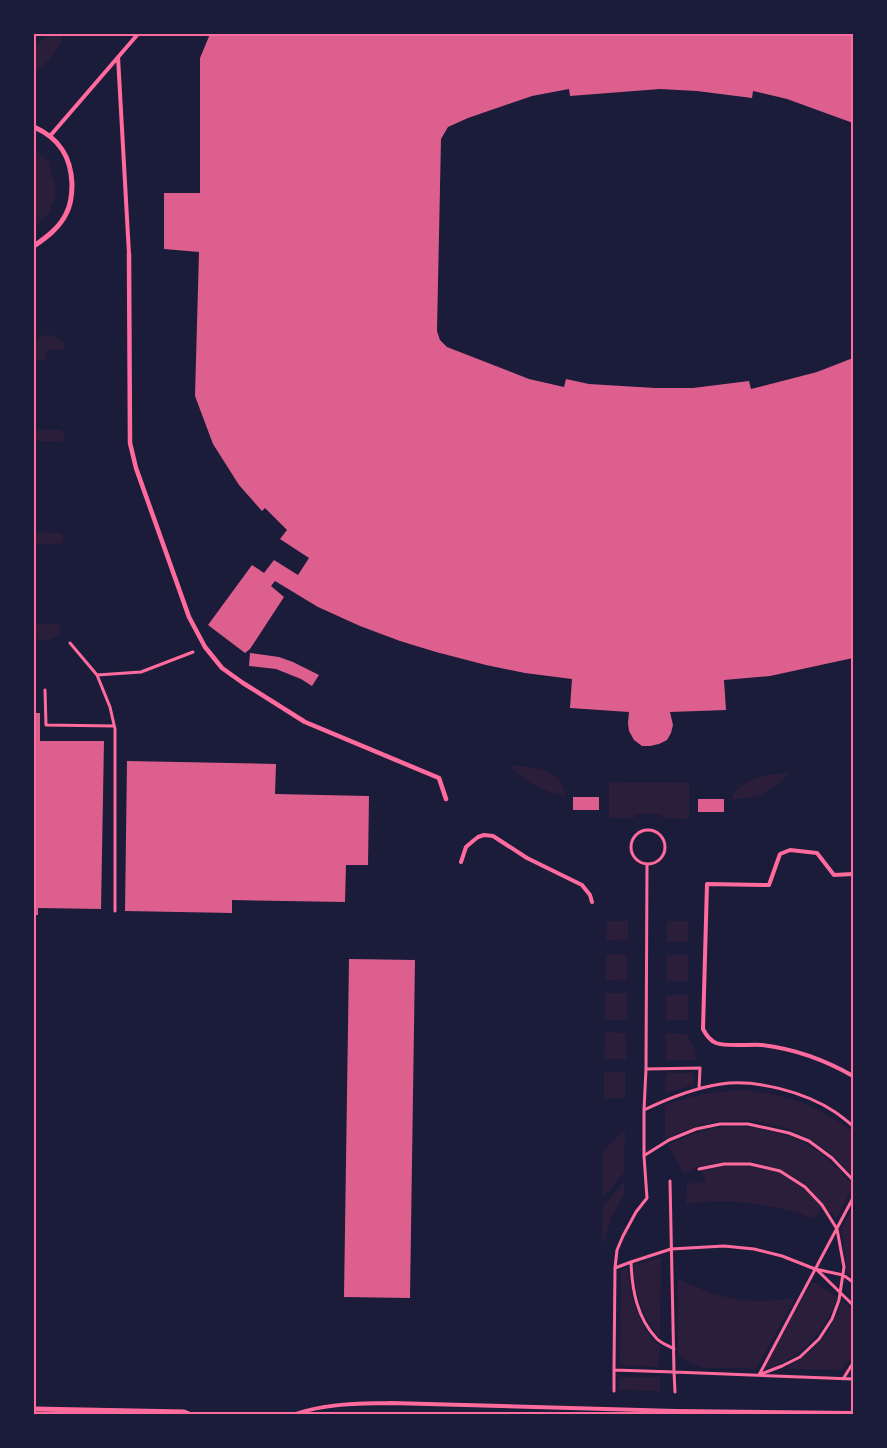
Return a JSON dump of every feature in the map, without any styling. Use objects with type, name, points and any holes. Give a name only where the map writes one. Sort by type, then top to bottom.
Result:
[{"type":"street","points":[[34,127],[45,132],[60,145],[68,160],[72,175],[72,195],[67,213],[57,228],[34,246]]},
{"type":"street","points":[[129,254],[130,443],[136,468],[189,617],[206,647],[222,668],[306,722],[439,778],[446,799]]},
{"type":"street","points":[[34,1409],[184,1412],[189,1414]]},
{"type":"lane","points":[[50,136],[138,34]]},
{"type":"lane","points":[[118,57],[129,254]]},
{"type":"lane","points":[[462,862],[466,847],[473,841],[484,835],[493,836],[527,858],[582,885],[590,895],[592,902]]},
{"type":"lane","points":[[853,874],[834,875],[817,853],[790,850],[780,854],[769,885],[707,884],[703,1030],[708,1038],[717,1043],[763,1045],[800,1053],[830,1063],[853,1076]]},
{"type":"lane","points":[[296,1414],[320,1407],[384,1403],[676,1411],[853,1412]]},
{"type":"path","points":[[70,643],[97,674],[110,707],[114,726],[115,912]]},
{"type":"path","points":[[97,674],[141,672],[206,647]]},
{"type":"path","points":[[45,690],[46,725],[114,726]]},
{"type":"path","points":[[652,831],[661,837],[665,848],[658,862],[647,865],[636,860],[631,851],[631,845],[632,840],[640,832],[652,831]]},
{"type":"path","points":[[614,1391],[615,1268],[618,1250],[636,1212],[647,1198],[644,1156],[644,1110],[647,865]]},
{"type":"path","points":[[646,1068],[700,1068],[699,1089]]},
{"type":"path","points":[[644,1110],[667,1099],[699,1089],[723,1084],[760,1084],[798,1094],[834,1111],[853,1126]]},
{"type":"path","points":[[644,1156],[669,1140],[696,1129],[720,1124],[748,1124],[789,1133],[809,1141],[832,1158],[853,1180]]},
{"type":"path","points":[[699,1169],[724,1164],[750,1164],[780,1171],[805,1187],[822,1205],[837,1228],[844,1267],[840,1293],[832,1319],[819,1339],[800,1357],[758,1375]]},
{"type":"path","points":[[670,1180],[675,1392]]},
{"type":"path","points":[[758,1375],[853,1198]]},
{"type":"path","points":[[615,1268],[671,1249],[724,1246],[754,1249],[782,1256],[815,1269],[843,1275],[853,1282]]},
{"type":"path","points":[[630,1262],[632,1285],[645,1324],[658,1340],[674,1349]]},
{"type":"path","points":[[815,1269],[853,1305]]},
{"type":"path","points":[[843,1379],[853,1363]]},
{"type":"path","points":[[614,1370],[853,1379]]},
{"type":"shaded area","points":[[62,34],[59,46],[52,57],[34,75],[34,46],[49,35]]},
{"type":"shaded area","points":[[34,149],[49,161],[56,189],[51,208],[39,224],[34,227]]},
{"type":"shaded area","points":[[44,335],[56,337],[65,346],[63,350],[47,350],[46,360],[34,360],[34,342]]},
{"type":"shaded area","points":[[34,430],[60,430],[64,432],[65,438],[59,442],[34,441]]},
{"type":"shaded area","points":[[34,532],[61,533],[64,540],[60,544],[34,544]]},
{"type":"shaded area","points":[[34,624],[58,624],[61,630],[53,638],[34,639]]},
{"type":"shaded area","points":[[509,765],[545,770],[558,779],[563,786],[566,796],[549,792],[535,785]]},
{"type":"shaded area","points":[[789,772],[776,785],[764,793],[757,796],[731,799],[741,786],[756,778]]},
{"type":"shaded area","points":[[609,782],[689,783],[689,819],[662,818],[662,814],[634,814],[634,818],[609,818]]},
{"type":"shaded area","points":[[607,921],[628,921],[628,941],[606,940]]},
{"type":"shaded area","points":[[667,921],[688,921],[688,942],[667,942]]},
{"type":"shaded area","points":[[606,954],[627,955],[627,981],[606,980]]},
{"type":"shaded area","points":[[667,955],[688,955],[688,981],[667,981]]},
{"type":"shaded area","points":[[605,993],[627,993],[627,1020],[605,1020]]},
{"type":"shaded area","points":[[666,995],[688,995],[688,1020],[666,1020]]},
{"type":"shaded area","points":[[605,1032],[626,1033],[626,1059],[604,1059]]},
{"type":"shaded area","points":[[666,1033],[687,1034],[694,1049],[696,1060],[666,1060]]},
{"type":"shaded area","points":[[604,1072],[625,1072],[625,1098],[604,1098]]},
{"type":"shaded area","points":[[666,1073],[694,1073],[694,1084],[665,1094]]},
{"type":"shaded area","points":[[749,1090],[803,1103],[839,1122],[853,1132],[853,1176],[831,1154],[813,1141],[794,1131],[768,1123],[741,1120],[714,1122],[691,1128],[665,1140],[665,1105],[706,1094]]},
{"type":"shaded area","points":[[741,1126],[776,1132],[791,1137],[817,1150],[829,1160],[853,1186],[836,1220],[832,1213],[820,1209],[815,1219],[784,1209],[752,1203],[702,1202],[686,1204],[687,1184],[706,1181],[699,1166],[684,1175],[668,1145],[703,1131]]},
{"type":"shaded area","points":[[625,1130],[624,1173],[603,1198],[603,1150]]},
{"type":"shaded area","points":[[624,1182],[624,1195],[612,1216],[602,1246],[603,1206]]},
{"type":"shaded area","points":[[853,1207],[853,1277],[847,1273],[844,1244],[840,1231]]},
{"type":"shaded area","points":[[661,1257],[660,1339],[648,1320],[638,1296],[634,1265]]},
{"type":"shaded area","points":[[628,1267],[630,1289],[636,1310],[646,1329],[660,1347],[659,1367],[620,1365],[621,1270]]},
{"type":"shaded area","points":[[678,1279],[721,1296],[735,1299],[763,1301],[795,1298],[757,1368],[702,1368],[678,1354]]},
{"type":"shaded area","points":[[812,1281],[838,1297],[829,1317],[818,1334],[804,1349],[781,1364],[764,1369]]},
{"type":"shaded area","points":[[842,1301],[853,1309],[853,1355],[841,1370],[784,1369],[813,1349],[827,1333]]},
{"type":"shaded area","points":[[619,1377],[660,1377],[660,1391],[619,1390]]},
{"type":"building","points":[[210,34],[853,34],[853,123],[787,99],[753,91],[752,98],[697,91],[660,89],[570,96],[569,89],[532,96],[468,118],[448,127],[441,139],[437,331],[440,340],[447,347],[529,379],[564,387],[566,379],[589,384],[655,388],[693,388],[749,381],[751,389],[817,372],[853,358],[853,658],[770,676],[724,680],[726,710],[670,712],[673,725],[667,740],[659,744],[642,746],[634,740],[629,731],[629,712],[570,708],[572,679],[525,673],[486,665],[400,641],[318,607],[275,581],[271,586],[284,597],[250,649],[245,653],[208,625],[252,565],[264,573],[274,560],[298,575],[309,558],[280,539],[287,530],[265,508],[262,511],[239,485],[213,444],[195,396],[199,252],[164,249],[164,193],[200,193],[200,58]]},
{"type":"building","points":[[250,653],[279,657],[319,675],[312,686],[301,679],[276,669],[249,666]]},
{"type":"building","points":[[34,713],[40,713],[40,741],[104,741],[101,909],[38,908],[38,915],[34,915]]},
{"type":"building","points":[[127,761],[276,764],[275,794],[369,796],[368,865],[346,865],[345,902],[232,900],[232,913],[125,911]]},
{"type":"building","points":[[573,797],[599,797],[599,810],[573,810]]},
{"type":"building","points":[[698,799],[724,799],[724,812],[698,812]]},
{"type":"building","points":[[349,959],[415,960],[410,1298],[344,1297]]}]
